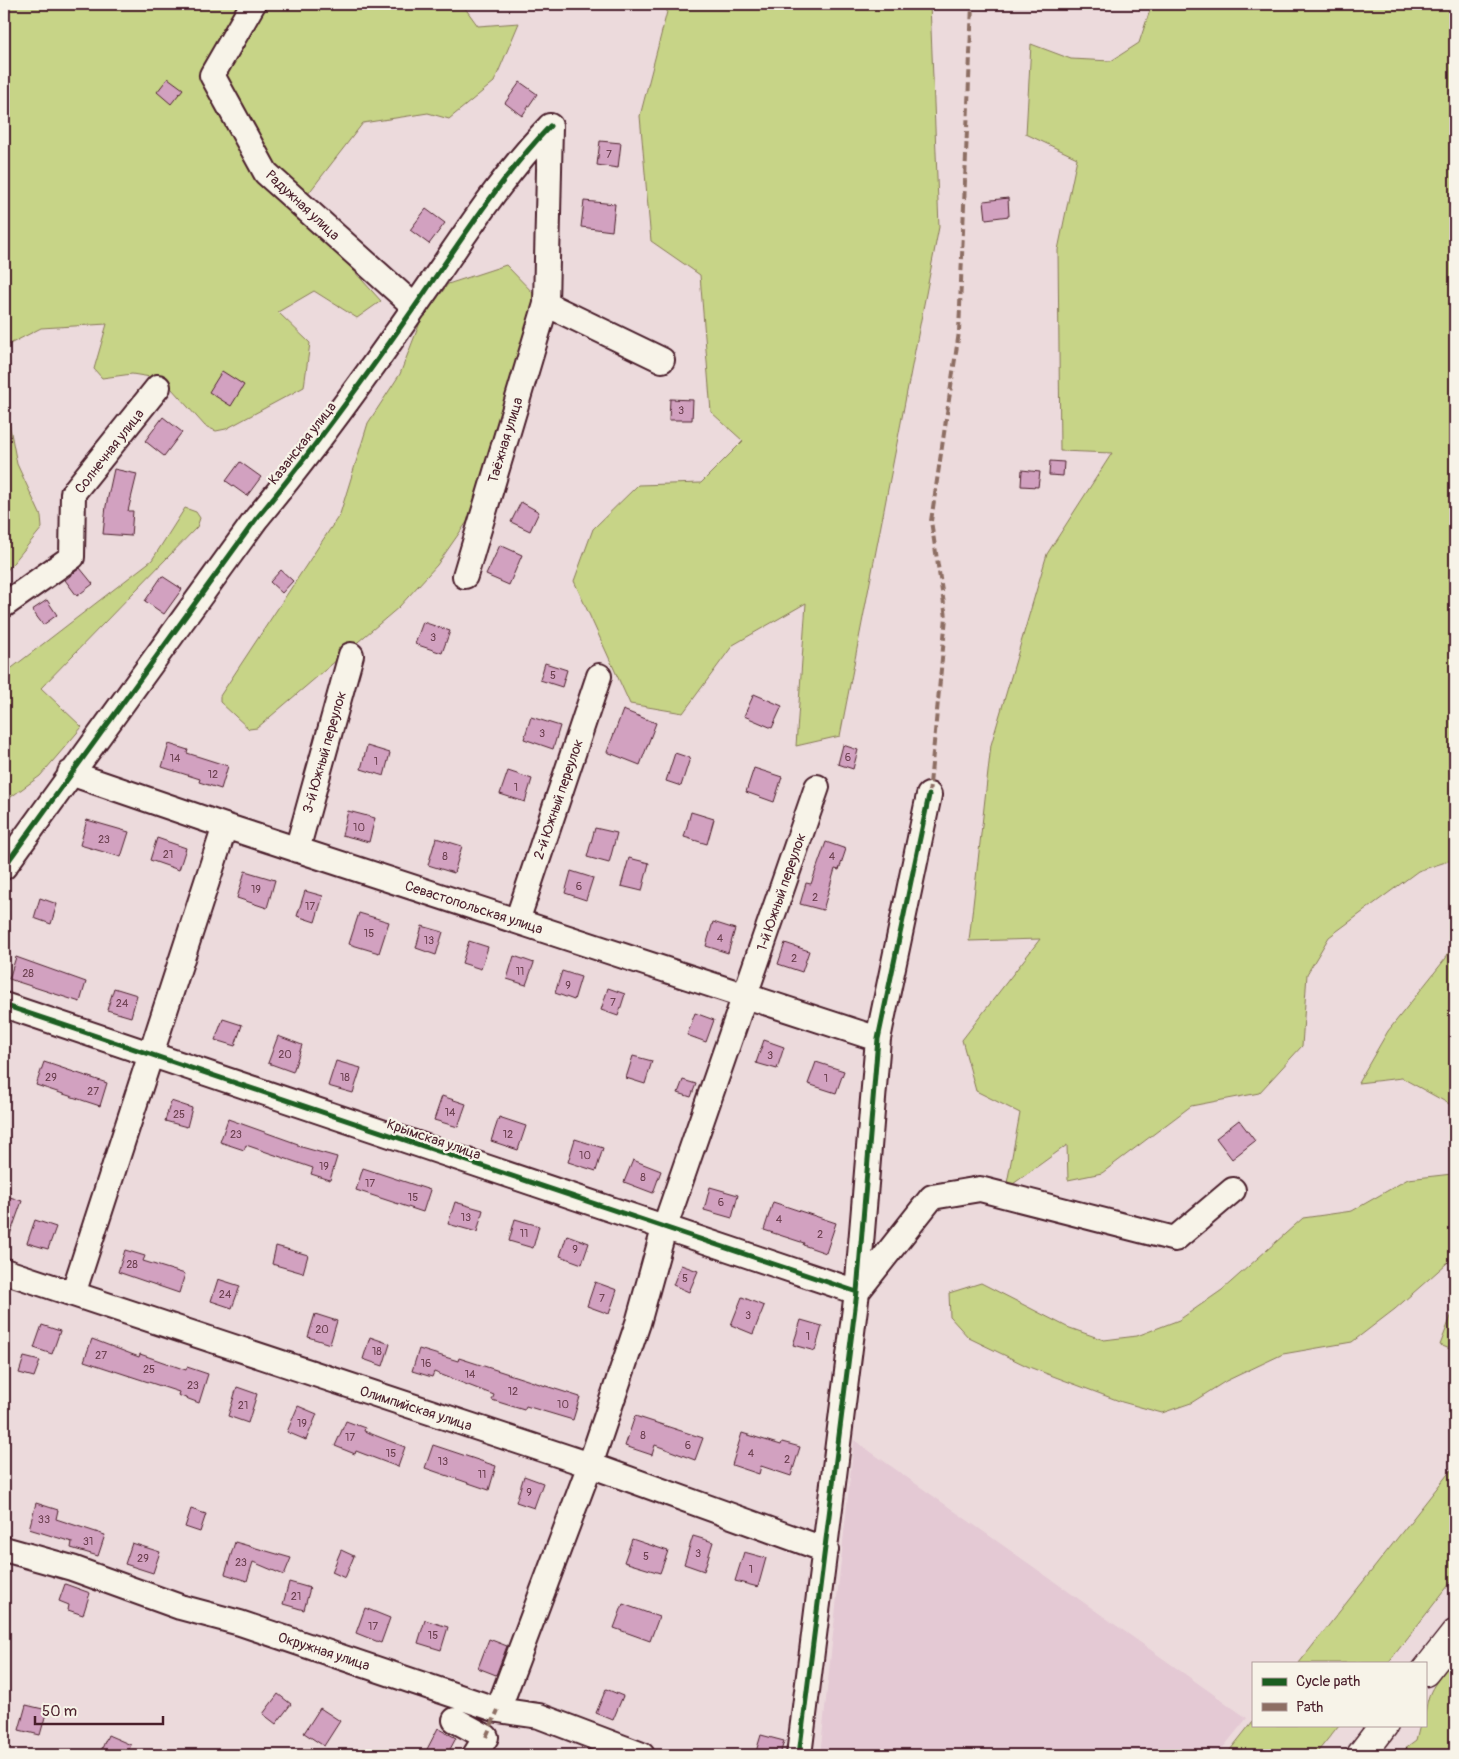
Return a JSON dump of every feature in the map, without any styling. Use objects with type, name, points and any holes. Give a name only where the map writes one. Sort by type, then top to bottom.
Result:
[{"type":"main road","points":[[1426,1671],[1455,1634]]},
{"type":"main road","points":[[1361,1755],[1383,1726]]},
{"type":"street","name":"Радужная улица","points":[[253,4],[212,75],[266,174],[415,307]]},
{"type":"street","name":"Казанская улица","points":[[4,867],[33,829],[70,773],[256,519],[292,476],[359,387],[529,148],[550,126]]},
{"type":"street","name":"Таёжная улица","points":[[465,576],[546,304],[550,126]]},
{"type":"street","points":[[546,304],[662,360]]},
{"type":"street","name":"Солнечная улица","points":[[4,605],[72,557],[74,493],[158,387]]},
{"type":"street","name":"3-й Южный переулок","points":[[297,850],[351,655]]},
{"type":"street","name":"2-й Южный переулок","points":[[517,921],[599,676]]},
{"type":"street","name":"Севастопольская улица","points":[[70,773],[297,850],[878,1040]]},
{"type":"street","name":"1-й Южный переулок","points":[[498,1710],[590,1465],[638,1323],[664,1229],[817,787]]},
{"type":"street","points":[[799,1755],[857,1292],[878,1040],[929,795]]},
{"type":"street","points":[[73,1294],[225,826]]},
{"type":"street","name":"Крымская улица","points":[[4,1005],[664,1229],[857,1292]]},
{"type":"street","points":[[857,1292],[932,1197],[980,1189],[1175,1239],[1233,1190]]},
{"type":"street","name":"Олимпийская улица","points":[[4,1271],[590,1465],[826,1550]]},
{"type":"street","name":"Окружная улица","points":[[4,1549],[72,1568],[180,1607],[240,1623],[498,1710],[539,1716],[642,1755]]},
{"type":"street","points":[[455,1720],[486,1737],[476,1755]]},
{"type":"shaded area","points":[[854,1440],[1247,1718],[1217,1755],[820,1755]]},
{"type":"green space","points":[[4,4],[462,4],[478,26],[519,23],[494,82],[449,119],[428,113],[363,123],[294,212],[335,250],[381,301],[357,318],[314,291],[278,312],[310,343],[304,387],[226,429],[216,431],[205,426],[163,379],[132,374],[102,378],[94,369],[107,324],[41,328],[4,347]]},
{"type":"green space","points":[[669,4],[930,4],[939,227],[840,736],[796,746],[806,603],[733,645],[683,713],[630,704],[574,581],[593,529],[638,485],[701,483],[743,441],[711,412],[700,275],[651,241],[640,116]]},
{"type":"green space","points":[[1152,4],[1455,4],[1455,859],[1418,871],[1329,937],[1307,974],[1302,1046],[1259,1093],[1191,1106],[1102,1173],[1068,1180],[1067,1145],[1006,1189],[1020,1113],[976,1091],[962,1040],[1040,939],[969,941],[991,745],[1047,554],[1112,453],[1060,451],[1058,250],[1077,158],[1026,134],[1031,44],[1071,59],[1111,61],[1139,43]]},
{"type":"green space","points":[[506,265],[538,298],[469,519],[437,565],[399,607],[257,728],[249,729],[220,702],[220,696],[340,514],[368,423],[400,374],[421,320],[448,284]]},
{"type":"green space","points":[[4,396],[17,464],[41,516],[42,528],[4,574]]},
{"type":"green space","points":[[185,508],[196,512],[200,518],[197,527],[41,688],[82,727],[40,776],[4,802],[4,674],[152,560]]},
{"type":"green space","points":[[1455,938],[1455,1107],[1402,1078],[1358,1083],[1388,1031],[1446,958]]},
{"type":"green space","points":[[1452,1174],[1455,1176],[1455,1256],[1395,1309],[1352,1342],[1283,1354],[1226,1381],[1191,1403],[1162,1413],[1122,1402],[1029,1367],[969,1338],[950,1317],[949,1293],[981,1283],[1067,1327],[1104,1340],[1137,1336],[1179,1320],[1222,1290],[1303,1218],[1352,1211],[1408,1179]]},
{"type":"green space","points":[[1455,1306],[1455,1351],[1440,1345]]},
{"type":"green space","points":[[1455,1465],[1455,1577],[1389,1662],[1300,1662]]},
{"type":"green space","points":[[1455,1659],[1455,1755],[1397,1755],[1416,1741],[1420,1726],[1426,1726],[1426,1708],[1429,1695]]},
{"type":"green space","points":[[1252,1722],[1252,1726],[1338,1726],[1315,1755],[1226,1755]]},
{"type":"building","points":[[168,78],[183,89],[171,104],[157,92]]},
{"type":"building","points":[[520,82],[537,94],[522,116],[505,103]]},
{"type":"building","points":[[600,141],[621,143],[618,168],[597,165]]},
{"type":"building","points":[[1008,198],[1009,216],[986,219],[984,201]]},
{"type":"building","points":[[584,201],[615,204],[612,231],[581,227]]},
{"type":"building","points":[[426,209],[445,223],[429,244],[410,230]]},
{"type":"building","points":[[222,371],[244,385],[231,406],[209,392]]},
{"type":"building","points":[[670,399],[693,400],[692,420],[669,420]]},
{"type":"building","points":[[163,417],[182,432],[164,456],[145,441]]},
{"type":"building","points":[[1050,461],[1064,462],[1063,476],[1049,475]]},
{"type":"building","points":[[240,462],[261,477],[247,496],[226,481]]},
{"type":"building","points":[[114,469],[137,474],[128,511],[133,511],[131,536],[103,534],[106,506]]},
{"type":"building","points":[[1022,470],[1040,472],[1038,487],[1021,486]]},
{"type":"building","points":[[521,502],[539,512],[530,531],[511,522]]},
{"type":"building","points":[[500,545],[522,555],[509,585],[486,575]]},
{"type":"building","points":[[80,568],[93,584],[77,596],[65,580]]},
{"type":"building","points":[[281,570],[293,581],[282,593],[270,582]]},
{"type":"building","points":[[162,576],[182,589],[164,614],[145,601]]},
{"type":"building","points":[[47,600],[57,615],[43,625],[32,610]]},
{"type":"building","points":[[423,622],[450,631],[442,653],[415,644]]},
{"type":"building","points":[[545,663],[567,670],[562,687],[540,680]]},
{"type":"building","points":[[754,694],[782,706],[772,728],[744,716]]},
{"type":"building","points":[[623,710],[656,723],[640,765],[607,752]]},
{"type":"building","points":[[531,717],[560,726],[553,749],[524,739]]},
{"type":"building","points":[[169,744],[188,750],[187,753],[228,766],[221,789],[199,782],[200,779],[162,767]]},
{"type":"building","points":[[843,745],[858,750],[853,769],[838,764]]},
{"type":"building","points":[[367,746],[390,753],[384,776],[361,769]]},
{"type":"building","points":[[675,753],[690,758],[681,786],[666,781]]},
{"type":"building","points":[[754,768],[782,777],[774,802],[746,792]]},
{"type":"building","points":[[508,771],[532,779],[525,802],[500,794]]},
{"type":"building","points":[[348,811],[375,818],[369,842],[342,835]]},
{"type":"building","points":[[691,812],[714,819],[707,844],[684,837]]},
{"type":"building","points":[[87,820],[129,832],[121,857],[80,845]]},
{"type":"building","points":[[595,828],[617,833],[609,863],[587,857]]},
{"type":"building","points":[[157,838],[186,848],[179,870],[150,860]]},
{"type":"building","points":[[436,838],[462,846],[454,873],[428,865]]},
{"type":"building","points":[[826,842],[846,849],[839,870],[835,869],[823,910],[800,904],[806,883],[811,884]]},
{"type":"building","points":[[629,858],[649,863],[642,891],[621,886]]},
{"type":"building","points":[[245,871],[275,880],[267,908],[237,898]]},
{"type":"building","points":[[571,871],[593,878],[586,900],[565,893]]},
{"type":"building","points":[[305,891],[323,896],[315,922],[297,916]]},
{"type":"building","points":[[40,898],[57,904],[51,924],[34,918]]},
{"type":"building","points":[[359,913],[389,922],[379,953],[349,944]]},
{"type":"building","points":[[713,922],[735,929],[728,953],[706,946]]},
{"type":"building","points":[[422,926],[443,932],[436,955],[416,948]]},
{"type":"building","points":[[469,941],[488,947],[481,969],[462,963]]},
{"type":"building","points":[[785,943],[809,951],[802,972],[778,964]]},
{"type":"building","points":[[514,956],[534,963],[526,985],[507,979]]},
{"type":"building","points":[[16,957],[86,982],[80,1002],[9,979]]},
{"type":"building","points":[[562,971],[581,977],[574,1000],[555,993]]},
{"type":"building","points":[[114,988],[137,995],[131,1017],[107,1010]]},
{"type":"building","points":[[608,988],[625,994],[618,1016],[601,1010]]},
{"type":"building","points":[[695,1013],[714,1020],[706,1042],[687,1035]]},
{"type":"building","points":[[223,1019],[242,1025],[235,1046],[215,1040]]},
{"type":"building","points":[[278,1036],[302,1045],[293,1072],[268,1063]]},
{"type":"building","points":[[764,1040],[784,1047],[777,1069],[756,1063]]},
{"type":"building","points":[[633,1056],[652,1061],[645,1084],[626,1078]]},
{"type":"building","points":[[336,1061],[361,1068],[353,1093],[328,1086]]},
{"type":"building","points":[[44,1062],[107,1083],[100,1106],[36,1085]]},
{"type":"building","points":[[816,1062],[844,1071],[836,1093],[808,1084]]},
{"type":"building","points":[[683,1080],[696,1084],[691,1097],[678,1093]]},
{"type":"building","points":[[442,1096],[466,1104],[458,1127],[434,1120]]},
{"type":"building","points":[[171,1101],[192,1108],[187,1127],[165,1121]]},
{"type":"building","points":[[499,1117],[526,1126],[518,1150],[491,1141]]},
{"type":"building","points":[[228,1119],[298,1144],[298,1146],[337,1157],[330,1180],[311,1174],[313,1168],[246,1145],[244,1150],[220,1142]]},
{"type":"building","points":[[1239,1120],[1255,1141],[1232,1159],[1216,1138]]},
{"type":"building","points":[[575,1139],[603,1148],[596,1171],[568,1162]]},
{"type":"building","points":[[633,1160],[661,1171],[653,1193],[624,1182]]},
{"type":"building","points":[[363,1168],[430,1190],[423,1212],[356,1190]]},
{"type":"building","points":[[710,1187],[738,1195],[732,1218],[704,1210]]},
{"type":"building","points":[[4,1195],[22,1201],[6,1246],[4,1246]]},
{"type":"building","points":[[455,1202],[483,1210],[477,1232],[448,1224]]},
{"type":"building","points":[[773,1202],[836,1223],[826,1253],[803,1245],[804,1243],[764,1230]]},
{"type":"building","points":[[515,1219],[539,1226],[533,1248],[509,1241]]},
{"type":"building","points":[[35,1220],[56,1227],[48,1249],[27,1243]]},
{"type":"building","points":[[567,1235],[589,1243],[582,1264],[560,1256]]},
{"type":"building","points":[[276,1246],[308,1255],[303,1273],[272,1264]]},
{"type":"building","points":[[125,1250],[145,1256],[143,1261],[185,1274],[179,1293],[118,1272]]},
{"type":"building","points":[[681,1265],[698,1271],[689,1292],[673,1285]]},
{"type":"building","points":[[218,1279],[240,1286],[232,1308],[211,1301]]},
{"type":"building","points":[[595,1282],[617,1290],[609,1314],[587,1306]]},
{"type":"building","points":[[742,1297],[764,1306],[753,1334],[731,1325]]},
{"type":"building","points":[[315,1314],[337,1321],[330,1344],[308,1337]]},
{"type":"building","points":[[801,1320],[822,1326],[815,1351],[793,1345]]},
{"type":"building","points":[[42,1325],[60,1331],[52,1354],[34,1348]]},
{"type":"building","points":[[370,1337],[390,1344],[383,1366],[363,1359]]},
{"type":"building","points":[[92,1339],[139,1357],[140,1354],[186,1370],[187,1367],[208,1374],[199,1403],[178,1395],[179,1392],[84,1361]]},
{"type":"building","points":[[419,1349],[458,1361],[459,1358],[580,1397],[573,1420],[526,1406],[524,1410],[492,1400],[494,1395],[434,1372],[432,1377],[412,1371]]},
{"type":"building","points":[[24,1357],[40,1361],[34,1377],[19,1373]]},
{"type":"building","points":[[237,1387],[257,1394],[248,1423],[228,1416]]},
{"type":"building","points":[[298,1406],[317,1414],[306,1440],[287,1432]]},
{"type":"building","points":[[635,1416],[703,1438],[695,1460],[655,1445],[652,1455],[625,1446]]},
{"type":"building","points":[[346,1421],[365,1428],[364,1431],[405,1447],[398,1467],[356,1451],[355,1454],[335,1446]]},
{"type":"building","points":[[742,1433],[781,1445],[782,1442],[800,1447],[791,1476],[761,1466],[759,1474],[732,1465]]},
{"type":"building","points":[[433,1445],[496,1466],[489,1490],[425,1468]]},
{"type":"building","points":[[524,1476],[543,1483],[534,1508],[516,1502]]},
{"type":"building","points":[[36,1503],[58,1510],[56,1519],[105,1535],[98,1556],[71,1548],[72,1542],[29,1529]]},
{"type":"building","points":[[191,1509],[206,1514],[200,1532],[185,1527]]},
{"type":"building","points":[[693,1536],[713,1542],[704,1571],[684,1564]]},
{"type":"building","points":[[632,1539],[668,1551],[660,1573],[624,1562]]},
{"type":"building","points":[[235,1542],[291,1558],[284,1575],[253,1562],[247,1581],[225,1574]]},
{"type":"building","points":[[132,1543],[160,1552],[153,1573],[125,1564]]},
{"type":"building","points":[[341,1550],[354,1556],[345,1578],[332,1572]]},
{"type":"building","points":[[744,1552],[766,1558],[758,1587],[735,1581]]},
{"type":"building","points":[[289,1582],[310,1588],[304,1610],[283,1604]]},
{"type":"building","points":[[65,1584],[90,1593],[83,1615],[68,1610],[69,1605],[59,1601]]},
{"type":"building","points":[[623,1604],[659,1617],[650,1641],[614,1628]]},
{"type":"building","points":[[365,1608],[390,1618],[381,1643],[356,1633]]},
{"type":"building","points":[[425,1620],[448,1627],[441,1650],[418,1643]]},
{"type":"building","points":[[489,1639],[507,1646],[496,1675],[478,1668]]},
{"type":"building","points":[[606,1689],[623,1696],[613,1720],[596,1713]]},
{"type":"building","points":[[278,1694],[291,1704],[276,1724],[263,1714]]},
{"type":"building","points":[[26,1705],[47,1710],[40,1735],[19,1730]]},
{"type":"building","points":[[320,1708],[340,1721],[324,1746],[304,1733]]},
{"type":"building","points":[[438,1728],[456,1738],[447,1755],[424,1755]]},
{"type":"building","points":[[108,1735],[131,1745],[126,1755],[99,1755]]},
{"type":"building","points":[[761,1735],[784,1741],[780,1755],[755,1755]]},
{"type":"marked path","points":[[929,795],[946,617],[931,521],[959,332],[972,4]]},
{"type":"marked path","points":[[486,1737],[498,1710]]},
{"type":"cycle path","points":[[4,867],[256,519],[322,436],[364,379],[484,207],[532,145],[550,126]]},
{"type":"cycle path","points":[[799,1755],[857,1292],[878,1039],[929,795]]},
{"type":"cycle path","points":[[4,1005],[857,1292]]}]
